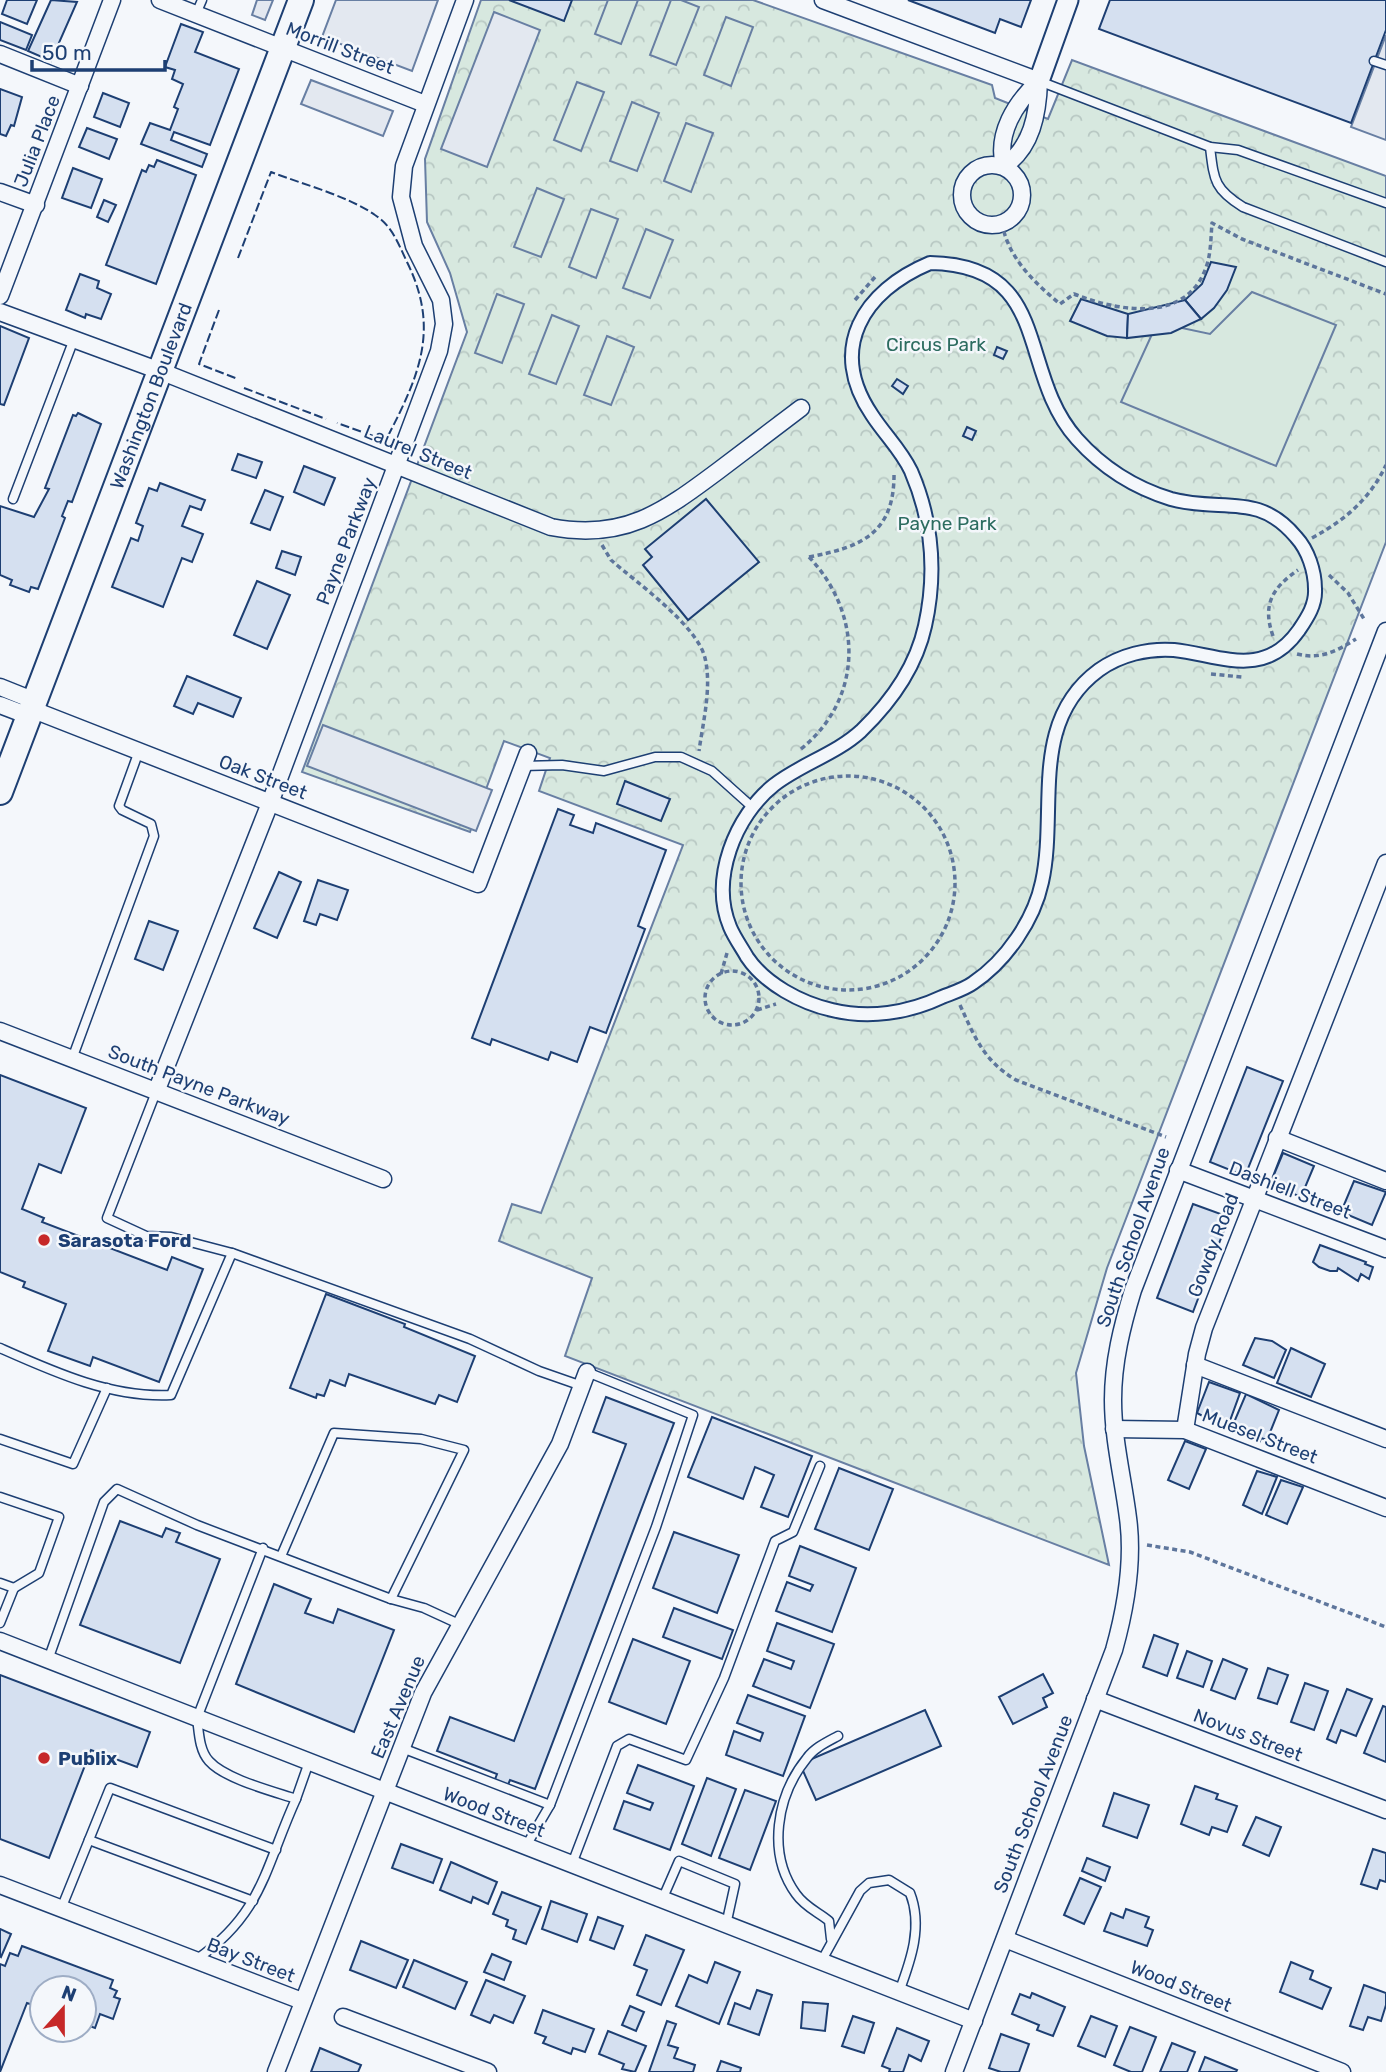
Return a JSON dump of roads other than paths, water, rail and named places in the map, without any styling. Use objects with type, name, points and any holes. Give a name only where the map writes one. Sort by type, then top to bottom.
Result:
[{"type":"main road","name":"Washington Boulevard","points":[[0,792],[301,0]]},
{"type":"street","name":"Julia Place","points":[[0,296],[113,0]]},
{"type":"street","name":"Morrill Street","points":[[160,0],[199,7],[283,48],[425,104]]},
{"type":"street","name":"Payne Parkway","points":[[156,1091],[270,803],[433,369],[444,324],[441,300],[414,246],[401,197],[404,166],[465,0]]},
{"type":"street","points":[[823,0],[1039,81]]},
{"type":"street","points":[[1039,81],[1018,100],[1000,148],[1004,166],[1019,180],[1022,201],[1012,218],[1002,223],[994,225],[977,221],[964,207],[963,186],[974,170],[994,164],[1004,166],[1021,156],[1038,107],[1039,81],[1068,0]]},
{"type":"street","points":[[0,54],[80,86]]},
{"type":"street","points":[[0,191],[36,205]]},
{"type":"street","points":[[930,263],[951,264],[977,271],[996,281],[1012,296],[1025,318],[1048,393],[1073,435],[1126,481],[1177,501],[1262,509],[1283,521],[1303,544],[1315,589],[1312,610],[1294,638],[1268,656],[1244,662],[1214,660],[1173,650],[1128,654],[1097,671],[1067,704],[1055,740],[1047,779],[1043,880],[1031,917],[1002,956],[972,984],[929,1003],[881,1015],[832,1010],[789,995],[752,965],[728,924],[724,888],[728,859],[739,825],[751,806],[775,784],[858,734],[896,692],[919,653],[934,566],[928,518],[900,450],[872,415],[861,395],[854,376],[852,350],[859,321],[877,296],[896,280],[917,268],[930,263]]},
{"type":"street","name":"Laurel Street","points":[[0,312],[160,371],[551,527],[593,531],[621,528],[668,509],[801,408]]},
{"type":"street","name":"South School Avenue","points":[[954,2072],[1114,1650],[1124,1613],[1130,1543],[1114,1429],[1114,1367],[1121,1329],[1178,1170],[1386,631]]},
{"type":"street","points":[[0,687],[32,709]]},
{"type":"street","points":[[0,705],[32,709]]},
{"type":"street","name":"Oak Street","points":[[32,709],[478,884],[525,759]]},
{"type":"street","name":"Gowdy Road","points":[[1185,1430],[1199,1342],[1299,1080],[1386,863]]},
{"type":"street","name":"South Payne Parkway","points":[[0,1031],[383,1179]]},
{"type":"street","points":[[1277,1138],[1386,1181]]},
{"type":"street","name":"Dashiell Street","points":[[1178,1170],[1386,1249]]},
{"type":"street","points":[[1195,1364],[1386,1438]]},
{"type":"street","name":"East Avenue","points":[[276,2072],[423,1693],[560,1444],[585,1379]]},
{"type":"street","name":"Muesel Street","points":[[1114,1429],[1185,1430],[1386,1508]]},
{"type":"street","name":"Wood Street","points":[[0,1641],[974,2021]]},
{"type":"street","name":"Novus Street","points":[[1095,1699],[1386,1810]]},
{"type":"street","name":"Bay Street","points":[[0,1885],[302,2001]]},
{"type":"street","name":"Wood Street","points":[[1005,1939],[1342,2072]]},
{"type":"street","points":[[343,2017],[488,2072]]},
{"type":"lane","points":[[1374,61],[1386,65]]},
{"type":"lane","points":[[1039,81],[1210,147],[1238,150],[1386,203]]},
{"type":"lane","points":[[1210,147],[1213,177],[1222,194],[1243,207],[1386,262]]},
{"type":"lane","points":[[13,499],[74,339]]},
{"type":"lane","points":[[72,1059],[154,836],[152,824],[119,806],[139,751]]},
{"type":"lane","points":[[525,759],[604,771],[655,757],[681,757],[697,762],[723,779],[751,806]]},
{"type":"lane","points":[[156,1091],[107,1218],[146,1236],[171,1237],[232,1252],[470,1339],[539,1371],[585,1379],[693,1415],[656,1527],[550,1805],[526,1846]]},
{"type":"lane","points":[[0,1348],[51,1370],[107,1388],[149,1396],[171,1395],[232,1252]]},
{"type":"lane","points":[[0,1439],[74,1464],[107,1388]]},
{"type":"lane","points":[[282,1555],[334,1433],[421,1439],[464,1450],[391,1599]]},
{"type":"lane","points":[[572,1864],[617,1746],[629,1739],[686,1760],[724,1678],[775,1541],[793,1532],[820,1466]]},
{"type":"lane","points":[[48,1660],[104,1502],[117,1489],[197,1525],[282,1555],[391,1599],[425,1608],[461,1625]]},
{"type":"lane","points":[[0,1497],[59,1517],[38,1573],[14,1588],[0,1623]]},
{"type":"lane","points":[[263,1548],[197,1718],[201,1746],[209,1761],[243,1780],[296,1799]]},
{"type":"lane","points":[[0,1583],[14,1588]]},
{"type":"lane","points":[[831,1939],[829,1921],[807,1907],[795,1893],[777,1856],[777,1836],[785,1801],[800,1767],[814,1750],[838,1736]]},
{"type":"lane","points":[[402,1748],[550,1805]]},
{"type":"lane","points":[[194,1961],[223,1941],[253,1901],[276,1850],[309,1762]]},
{"type":"lane","points":[[61,1909],[110,1788],[276,1850]]},
{"type":"lane","points":[[89,1840],[253,1901]]},
{"type":"lane","points":[[662,1900],[679,1861],[735,1884],[735,1896],[726,1925]]},
{"type":"lane","points":[[821,1962],[853,1900],[869,1883],[890,1880],[910,1893],[917,1926],[912,1954],[900,1992]]},
{"type":"place","name":"Sarasota Ford","points":[[44,1240]]},
{"type":"place","name":"Publix","points":[[44,1758]]},
{"type":"park label","name":"Circus Park","points":[[936,344]]},
{"type":"park label","name":"Payne Park","points":[[947,523]]}]
